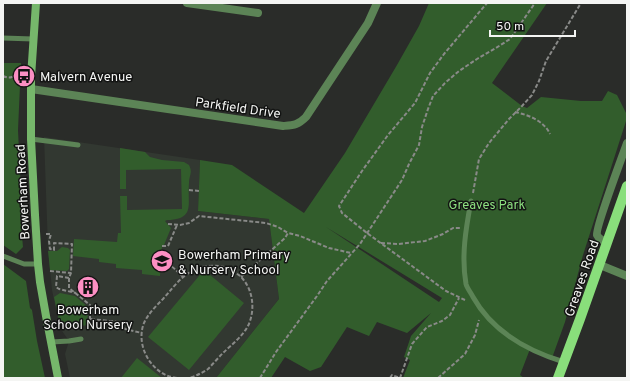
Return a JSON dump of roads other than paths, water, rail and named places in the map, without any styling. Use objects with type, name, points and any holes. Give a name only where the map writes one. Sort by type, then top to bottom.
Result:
[{"type":"main road","name":"Greaves Road","points":[[558,378],[600,265],[627,186]]},
{"type":"street","name":"Bowerham Road","points":[[36,3],[31,89],[31,139],[38,264],[58,378]]},
{"type":"street","points":[[187,3],[258,12]]},
{"type":"street","name":"Parkfield Drive","points":[[31,89],[283,126],[293,125],[301,123],[306,117],[368,23],[377,3]]},
{"type":"street","points":[[607,242],[598,237],[598,229],[627,143]]},
{"type":"street","points":[[600,265],[627,276]]},
{"type":"lane","points":[[3,38],[33,39]]},
{"type":"lane","points":[[31,139],[78,145]]},
{"type":"lane","points":[[471,201],[464,259],[467,285],[478,305],[494,324],[512,338],[530,349],[564,362]]},
{"type":"lane","points":[[3,256],[24,264],[38,264]]},
{"type":"lane","points":[[51,342],[80,339]]},
{"type":"place","name":"Malvern Avenue","points":[[24,76]]},
{"type":"place","name":"Bowerham Primary & Nursery School","points":[[162,261]]},
{"type":"place","name":"Bowerham School Nursery","points":[[88,287]]},
{"type":"park label","name":"Greaves Park","points":[[487,204]]}]
